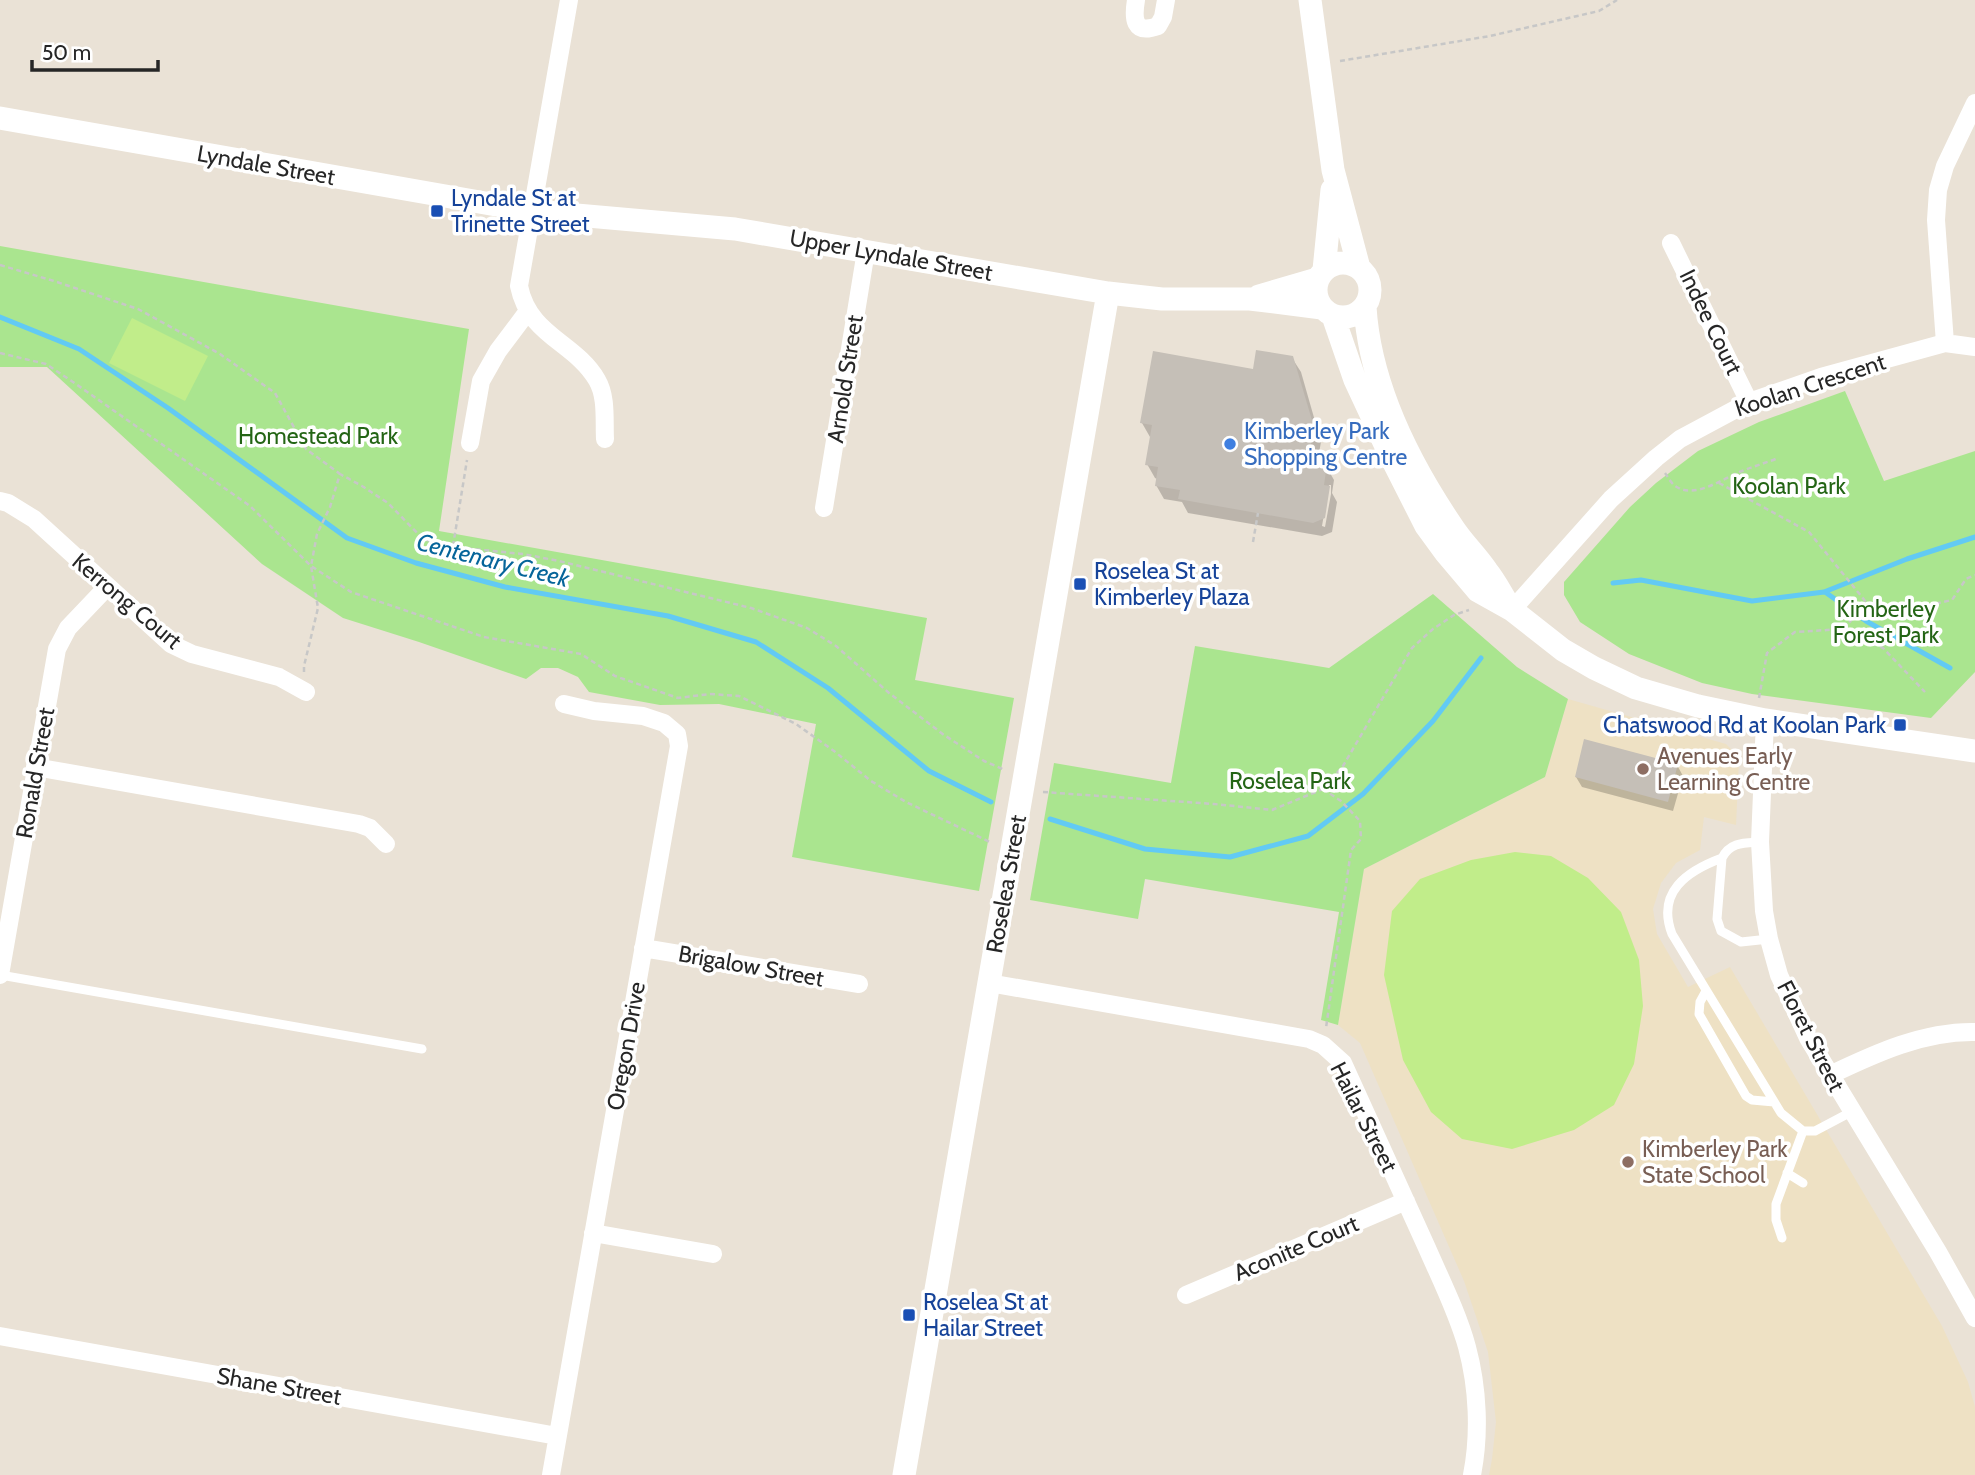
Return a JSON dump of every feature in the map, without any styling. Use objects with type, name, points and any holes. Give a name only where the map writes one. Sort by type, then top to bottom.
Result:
[{"type":"street","points":[[569,0],[519,286],[521,299],[545,332],[581,359],[598,382],[604,403],[605,439]]},
{"type":"street","points":[[1136,0],[1133,16],[1135,23],[1144,29],[1151,29],[1158,26],[1163,17],[1166,0]]},
{"type":"street","points":[[1310,0],[1333,170],[1359,268],[1369,282],[1369,299],[1365,307],[1351,317],[1328,312]]},
{"type":"street","points":[[1945,343],[1936,220],[1938,190],[1945,166],[1975,103]]},
{"type":"street","name":"Lyndale Street","points":[[0,118],[531,211]]},
{"type":"street","points":[[1333,170],[1321,275],[1315,295],[1328,312],[1355,380],[1430,511],[1456,532],[1488,572],[1511,610],[1563,650],[1594,668],[1628,684],[1698,706],[1762,710],[1975,751]]},
{"type":"street","name":"Upper Lyndale Street","points":[[531,211],[735,229],[1108,293],[1161,299],[1250,299],[1328,312]]},
{"type":"street","name":"Indee Court","points":[[1671,243],[1749,402]]},
{"type":"street","name":"Arnold Street","points":[[824,508],[866,251]]},
{"type":"street","points":[[1321,275],[1332,265],[1341,263],[1359,268]]},
{"type":"street","name":"Upper Lyndale Street","points":[[1250,299],[1321,275]]},
{"type":"street","name":"Roselea Street","points":[[904,1475],[1108,293]]},
{"type":"street","points":[[1365,307],[1369,344],[1385,400],[1409,451],[1430,511]]},
{"type":"street","points":[[470,443],[481,381],[498,351],[528,311]]},
{"type":"street","name":"Koolan Crescent","points":[[1511,610],[1611,499],[1680,439],[1749,402],[1821,377],[1945,343],[1975,347]]},
{"type":"street","name":"Kerrong Court","points":[[0,501],[9,503],[34,519],[171,644],[192,654],[279,677],[306,692]]},
{"type":"street","name":"Ronald Street","points":[[0,975],[4,922],[57,649],[68,628],[107,587]]},
{"type":"street","name":"Oregon Drive","points":[[551,1475],[679,747],[677,734],[664,723],[643,716],[594,711],[564,704]]},
{"type":"street","name":"Floret Street","points":[[1762,710],[1760,842],[1764,911],[1779,975],[1808,1038],[1975,1318]]},
{"type":"street","points":[[35,766],[359,824],[370,828],[386,844]]},
{"type":"street","name":"Brigalow Street","points":[[643,948],[859,984]]},
{"type":"street","name":"Hailar Street","points":[[989,983],[1309,1039],[1323,1045],[1343,1063],[1447,1294],[1467,1347],[1475,1398],[1475,1457],[1472,1475]]},
{"type":"street","points":[[1830,1075],[1892,1047],[1931,1036],[1975,1032]]},
{"type":"street","name":"Aconite Court","points":[[1186,1295],[1406,1201]]},
{"type":"street","points":[[593,1233],[713,1254]]},
{"type":"street","name":"Shane Street","points":[[0,1336],[558,1436]]},
{"type":"lane","points":[[1760,842],[1731,845],[1726,850],[1722,858],[1717,919],[1721,931],[1741,942],[1769,939]]},
{"type":"lane","points":[[1722,858],[1698,868],[1677,885],[1668,910],[1667,922],[1672,934],[1781,1114],[1803,1131],[1815,1131],[1852,1112]]},
{"type":"lane","points":[[0,975],[422,1049]]},
{"type":"lane","points":[[1706,991],[1700,1002],[1699,1014],[1746,1096],[1760,1102],[1774,1102]]},
{"type":"lane","points":[[1782,1238],[1776,1220],[1776,1204],[1803,1131]]},
{"type":"lane","points":[[1787,1173],[1803,1183]]},
{"type":"path","points":[[1340,61],[1490,36],[1599,11],[1618,0]]},
{"type":"path","points":[[0,265],[138,309],[220,354],[275,393],[306,449],[321,462],[388,503],[423,539],[453,547],[523,554],[559,561],[751,608],[807,628],[836,646],[889,693],[944,735],[984,761],[1010,772]]},
{"type":"path","points":[[0,353],[46,364],[73,382],[250,506],[311,566],[351,592],[484,637],[581,654],[615,676],[678,698],[710,694],[739,696],[796,724],[871,781],[906,802],[997,845]]},
{"type":"path","points":[[453,547],[470,443]]},
{"type":"path","points":[[1656,458],[1674,485],[1689,491],[1718,484],[1740,471],[1778,458]]},
{"type":"path","points":[[306,692],[304,666],[318,608],[311,566],[317,534],[330,507],[340,474]]},
{"type":"path","points":[[1718,484],[1809,532],[1865,604],[1920,607],[1951,600],[1966,579],[1975,575]]},
{"type":"path","points":[[1253,542],[1258,513]]},
{"type":"path","points":[[1843,629],[1865,604]]},
{"type":"path","points":[[1043,792],[1272,810],[1324,789],[1343,766],[1412,648],[1454,615],[1474,608]]},
{"type":"path","points":[[1762,710],[1767,653],[1795,632],[1843,629],[1884,648],[1925,692]]},
{"type":"path","points":[[1323,1045],[1351,850],[1361,839],[1360,821],[1341,801],[1324,789]]},
{"type":"shaded area","name":"Kimberley Park State School","points":[[1568,699],[1726,744],[1739,761],[1736,825],[1704,817],[1700,850],[1676,863],[1661,883],[1653,909],[1657,934],[1688,987],[1730,967],[1942,1326],[1968,1382],[1975,1407],[1975,1475],[1489,1475],[1496,1422],[1488,1352],[1464,1281],[1360,1043],[1338,1025],[1364,869],[1545,777]]},
{"type":"green space","name":"Homestead Park","points":[[0,246],[469,329],[439,531],[927,618],[915,680],[1014,698],[979,891],[792,857],[816,724],[719,704],[660,705],[589,692],[578,677],[558,668],[541,668],[526,679],[343,618],[262,564],[47,367],[0,367]]},
{"type":"green space","points":[[132,318],[208,356],[185,401],[109,363]]},
{"type":"green space","name":"Kimberley Forest Park","points":[[1845,391],[1884,481],[1975,451],[1975,672],[1931,718],[1752,694],[1702,683],[1629,654],[1580,622],[1564,595],[1564,582],[1630,507],[1656,483],[1698,451],[1759,422]]},
{"type":"green space","name":"Roselea Park","points":[[1433,594],[1517,667],[1568,699],[1545,777],[1364,869],[1338,1025],[1321,1020],[1339,912],[1145,879],[1138,919],[1030,900],[1054,763],[1171,783],[1195,646],[1329,668]]},
{"type":"green space","points":[[1515,852],[1551,856],[1588,878],[1621,912],[1639,960],[1643,1006],[1634,1064],[1614,1105],[1574,1130],[1512,1149],[1462,1139],[1431,1112],[1403,1060],[1384,975],[1392,911],[1420,879],[1471,860]]},
{"type":"building","name":"Kimberley Park Shopping Centre","points":[[1256,350],[1293,356],[1314,427],[1308,461],[1327,464],[1324,485],[1330,486],[1325,518],[1313,523],[1178,499],[1180,490],[1155,486],[1158,467],[1145,465],[1152,425],[1140,423],[1153,351],[1253,369]]},
{"type":"building","points":[[1584,739],[1678,764],[1668,802],[1575,777]]},
{"type":"waterway","name":"Centenary Creek","points":[[0,317],[79,349],[168,408],[347,538],[416,563],[505,587],[668,616],[756,642],[828,688],[929,771],[991,802]]},
{"type":"waterway","name":"Centenary Creek","points":[[1613,583],[1641,580],[1752,601],[1824,592],[1907,559],[1975,537]]},
{"type":"waterway","points":[[1825,592],[1866,621],[1950,668]]},
{"type":"waterway","name":"Centenary Creek","points":[[1050,819],[1145,849],[1230,857],[1308,836],[1363,794],[1433,721],[1481,658]]},
{"type":"place","name":"Lyndale St at Trinette Street","points":[[437,211]]},
{"type":"place","name":"Kimberley Park Shopping Centre","points":[[1230,444]]},
{"type":"place","name":"Roselea St at Kimberley Plaza","points":[[1080,584]]},
{"type":"place","name":"Chatswood Rd at Koolan Park","points":[[1900,725]]},
{"type":"place","name":"Avenues Early Learning Centre","points":[[1643,769]]},
{"type":"place","name":"Kimberley Park State School","points":[[1628,1162]]},
{"type":"place","name":"Roselea St at Hailar Street","points":[[909,1315]]},
{"type":"park label","name":"Koolan Park","points":[[1789,486]]}]
